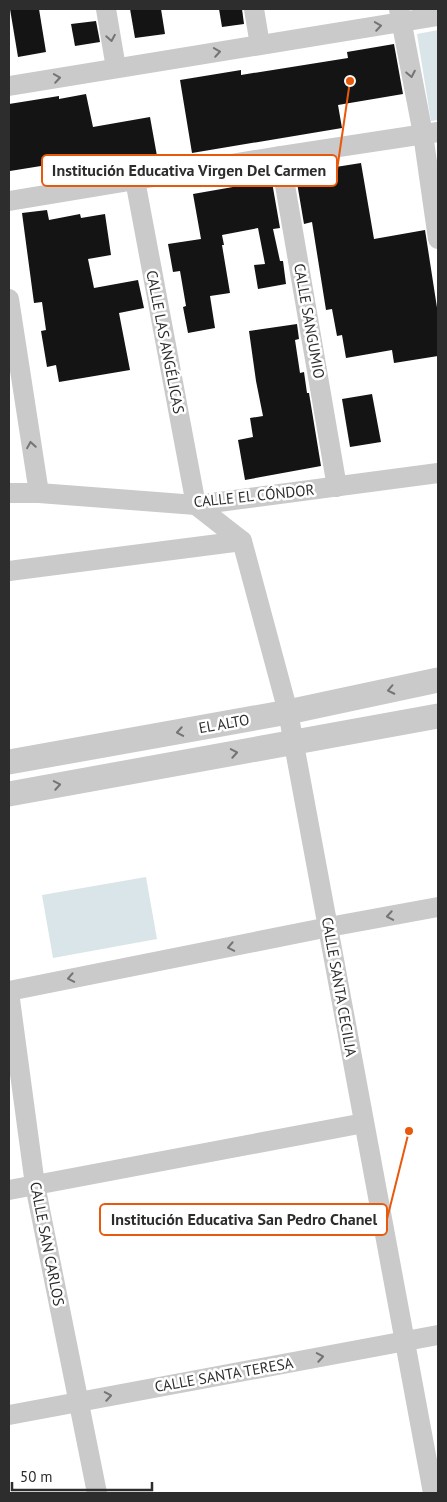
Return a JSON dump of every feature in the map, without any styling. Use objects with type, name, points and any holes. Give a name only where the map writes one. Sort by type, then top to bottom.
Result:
[{"type":"street","points":[[106,9],[116,68]]},
{"type":"street","points":[[254,9],[260,45]]},
{"type":"street","points":[[9,86],[260,45],[400,15],[438,16]]},
{"type":"street","points":[[400,15],[431,133],[438,239]]},
{"type":"street","points":[[9,201],[431,133]]},
{"type":"street","name":"CALLE SANGUMIO","points":[[280,156],[338,487]]},
{"type":"street","name":"CALLE LAS ANGÉLICAS","points":[[135,180],[196,504]]},
{"type":"street","points":[[9,299],[39,493]]},
{"type":"street","name":"CALLE EL CÓNDOR","points":[[9,493],[39,493],[196,504],[438,473]]},
{"type":"street","points":[[196,504],[242,540]]},
{"type":"street","points":[[9,571],[242,540]]},
{"type":"street","name":"CALLE SANTA CECILIA","points":[[242,540],[288,712],[433,1493]]},
{"type":"street","name":"EL ALTO","points":[[9,762],[288,712],[438,680]]},
{"type":"street","name":"EL ALTO","points":[[9,794],[438,716]]},
{"type":"street","points":[[9,992],[329,927],[438,907]]},
{"type":"street","name":"CALLE SAN CARLOS","points":[[9,992],[36,1185],[97,1493]]},
{"type":"street","points":[[9,1190],[364,1124]]},
{"type":"street","name":"CALLE SANTA TERESA","points":[[9,1415],[438,1335]]},
{"type":"shaded area","points":[[438,30],[438,120],[431,121],[417,34]]},
{"type":"shaded area","points":[[146,877],[157,939],[53,958],[42,895]]},
{"type":"building","points":[[10,9],[39,9],[46,52],[18,57]]},
{"type":"building","points":[[130,9],[161,9],[165,34],[135,38]]},
{"type":"building","points":[[219,9],[242,9],[244,24],[222,27]]},
{"type":"building","points":[[96,21],[100,42],[75,46],[71,24]]},
{"type":"building","points":[[394,44],[403,94],[338,105],[342,128],[192,153],[180,80],[241,70],[241,75],[348,58],[347,52]]},
{"type":"building","points":[[86,94],[93,127],[150,117],[157,156],[80,171],[78,160],[10,171],[9,104]]},
{"type":"building","points":[[361,163],[374,239],[425,230],[438,314],[438,356],[394,363],[392,350],[346,358],[342,335],[337,336],[332,309],[326,310],[312,222],[304,224],[296,177],[305,175],[304,172]]},
{"type":"building","points":[[266,179],[266,183],[272,182],[280,228],[273,229],[280,261],[283,261],[286,284],[258,289],[254,265],[265,264],[258,228],[222,235],[230,293],[210,296],[215,328],[188,333],[183,307],[186,306],[180,271],[173,272],[168,244],[201,239],[193,194],[250,184]]},
{"type":"building","points":[[47,210],[49,220],[80,214],[81,218],[105,214],[111,255],[88,259],[94,288],[138,280],[144,308],[119,313],[130,370],[59,382],[56,365],[47,367],[41,331],[46,330],[42,302],[34,303],[22,213]]},
{"type":"building","points":[[297,324],[299,339],[295,340],[300,373],[304,372],[307,393],[309,393],[321,466],[245,480],[238,440],[253,437],[250,418],[263,416],[249,331]]},
{"type":"building","points":[[372,394],[381,442],[350,447],[342,399]]},
{"type":"place","name":"Institución Educativa Virgen Del Carmen","points":[[350,81]]},
{"type":"place","name":"Institución Educativa San Pedro Chanel","points":[[409,1131]]}]
